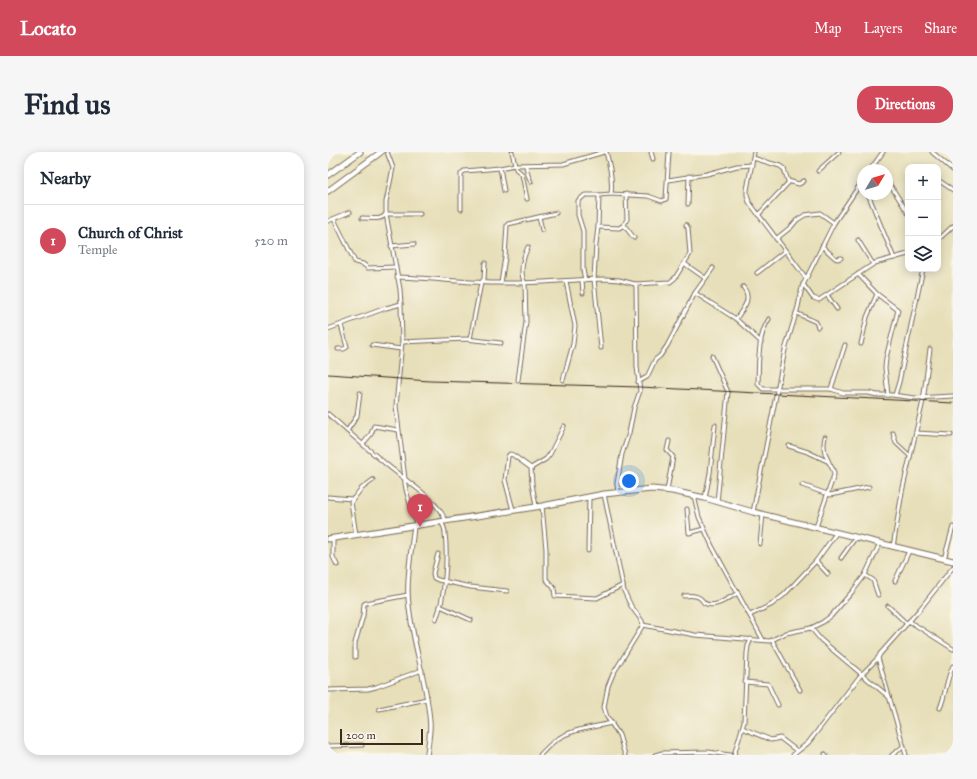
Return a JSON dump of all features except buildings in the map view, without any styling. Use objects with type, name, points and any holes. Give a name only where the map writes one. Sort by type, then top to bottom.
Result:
[{"type":"highway","points":[[328,175],[360,152]]},
{"type":"highway","points":[[328,191],[381,152]]},
{"type":"highway","points":[[330,538],[542,506],[604,494],[652,489],[667,490],[705,498],[753,512],[953,561]]},
{"type":"street","points":[[388,152],[393,168],[386,202],[386,214],[401,304],[402,342],[396,406],[405,488],[409,497],[415,525],[408,595],[414,640],[422,670],[427,698],[430,725],[427,755]]},
{"type":"street","points":[[512,152],[516,169],[522,174],[527,199]]},
{"type":"street","points":[[461,209],[462,172],[516,165],[526,166],[563,164],[605,152],[612,171],[611,194]]},
{"type":"street","points":[[651,152],[653,159]]},
{"type":"street","points":[[584,293],[583,230],[578,215],[578,201],[584,195],[611,194],[648,196],[662,201],[666,199],[669,152]]},
{"type":"street","points":[[754,152],[747,196],[749,202],[806,278]]},
{"type":"street","points":[[818,171],[839,152]]},
{"type":"street","points":[[875,164],[882,153],[876,152]]},
{"type":"street","points":[[932,152],[953,170]]},
{"type":"street","points":[[753,158],[780,166],[784,169],[787,179],[790,182],[799,184],[804,181]]},
{"type":"street","points":[[668,180],[707,174],[737,166],[752,165]]},
{"type":"street","points":[[526,166],[531,182]]},
{"type":"street","points":[[500,168],[504,192]]},
{"type":"street","points":[[688,204],[689,176]]},
{"type":"street","points":[[758,215],[790,182]]},
{"type":"street","points":[[941,182],[953,190]]},
{"type":"street","points":[[893,189],[905,208]]},
{"type":"street","points":[[753,512],[785,350],[803,284],[834,223],[857,190]]},
{"type":"street","points":[[598,227],[618,228],[624,225],[627,219],[626,194]]},
{"type":"street","points":[[598,195],[598,227],[594,279],[601,348]]},
{"type":"street","points":[[870,200],[894,258]]},
{"type":"street","points":[[328,221],[350,212]]},
{"type":"street","points":[[502,283],[508,224],[556,213]]},
{"type":"street","points":[[776,239],[797,220],[808,214],[820,213],[834,223]]},
{"type":"street","points":[[362,218],[381,219],[386,214],[420,214]]},
{"type":"street","points":[[539,217],[542,230]]},
{"type":"street","points":[[334,219],[355,262],[368,268],[395,267]]},
{"type":"street","points":[[624,225],[634,238]]},
{"type":"street","points":[[397,277],[481,283],[525,283],[594,279],[619,280],[635,284],[672,281],[689,257],[688,228],[686,225]]},
{"type":"street","points":[[941,237],[953,226]]},
{"type":"street","points":[[858,240],[873,264]]},
{"type":"street","points":[[391,246],[414,244]]},
{"type":"street","points":[[822,246],[837,259],[841,258]]},
{"type":"street","points":[[518,380],[526,322],[525,283],[522,278],[523,257],[528,247]]},
{"type":"street","points":[[756,273],[785,251]]},
{"type":"street","points":[[803,284],[813,298],[819,300],[873,264],[905,255]]},
{"type":"street","points":[[470,339],[481,283],[484,279],[485,263]]},
{"type":"street","points":[[685,264],[705,278]]},
{"type":"street","points":[[638,382],[647,377],[655,360],[667,346],[695,293],[713,268]]},
{"type":"street","points":[[895,395],[922,272]]},
{"type":"street","points":[[858,274],[877,294],[898,310],[886,358],[888,395]]},
{"type":"street","points":[[562,380],[573,344],[575,326],[566,281]]},
{"type":"street","points":[[618,492],[617,484],[622,454],[640,391],[638,382],[635,284]]},
{"type":"street","points":[[736,319],[748,299],[748,293],[743,287]]},
{"type":"street","points":[[695,293],[736,319],[761,342]]},
{"type":"street","points":[[861,344],[867,317],[877,294]]},
{"type":"street","points":[[827,295],[837,309]]},
{"type":"street","points":[[328,324],[329,329],[401,304]]},
{"type":"street","points":[[796,313],[816,322],[818,327]]},
{"type":"street","points":[[769,319],[764,327],[761,342],[758,384],[763,389],[831,389],[849,394],[868,392],[877,395],[895,395],[914,398],[953,396]]},
{"type":"street","points":[[338,349],[344,349],[347,347],[341,324]]},
{"type":"street","points":[[402,342],[470,339],[501,343]]},
{"type":"street","points":[[372,344],[401,349]]},
{"type":"street","points":[[831,389],[845,345]]},
{"type":"street","points":[[893,547],[902,492],[923,398],[930,349]]},
{"type":"street","points":[[712,356],[728,392],[717,502]]},
{"type":"street","points":[[347,431],[357,416],[360,393]]},
{"type":"street","points":[[328,414],[434,504],[442,513],[445,532],[444,582],[436,619]]},
{"type":"street","points":[[705,498],[710,473],[715,425]]},
{"type":"street","points":[[363,444],[375,426],[398,430]]},
{"type":"street","points":[[531,468],[546,459],[550,454],[564,426]]},
{"type":"street","points":[[892,433],[896,443],[910,456]]},
{"type":"street","points":[[916,433],[951,435]]},
{"type":"street","points":[[816,527],[834,475],[834,470],[829,462],[824,445],[825,437]]},
{"type":"street","points":[[667,490],[673,457],[667,450],[669,441]]},
{"type":"street","points":[[789,446],[808,452],[829,462]]},
{"type":"street","points":[[513,510],[505,480],[508,456],[510,454],[513,455],[531,468]]},
{"type":"street","points":[[531,468],[536,506]]},
{"type":"street","points":[[356,535],[351,506],[352,499],[361,489],[374,480]]},
{"type":"street","points":[[802,485],[827,494],[837,494],[869,487]]},
{"type":"street","points":[[604,494],[627,599],[643,624]]},
{"type":"street","points":[[694,496],[695,504],[704,529],[721,564],[763,640]]},
{"type":"street","points":[[588,551],[589,497]]},
{"type":"street","points":[[328,498],[352,499]]},
{"type":"street","points":[[542,506],[546,549],[546,579],[554,588],[555,596],[597,598],[623,584]]},
{"type":"street","points":[[687,509],[689,533],[691,534],[704,529]]},
{"type":"street","points":[[760,544],[764,514]]},
{"type":"street","points":[[944,559],[953,527]]},
{"type":"street","points":[[750,615],[778,601],[816,561],[837,532]]},
{"type":"street","points":[[841,558],[856,537]]},
{"type":"street","points":[[330,538],[333,557],[337,565]]},
{"type":"street","points":[[643,624],[695,635],[763,640],[772,640],[786,633],[811,628],[831,616],[852,592],[865,575],[880,543]]},
{"type":"street","points":[[895,582],[909,551]]},
{"type":"street","points":[[438,554],[433,573],[434,578],[444,582],[471,587],[507,591]]},
{"type":"street","points":[[816,561],[828,574]]},
{"type":"street","points":[[793,755],[808,743],[862,673],[878,658],[953,567]]},
{"type":"street","points":[[865,575],[873,580],[878,595]]},
{"type":"street","points":[[684,596],[698,596],[704,603],[713,605],[738,593]]},
{"type":"street","points":[[355,657],[355,643],[363,616],[364,604],[408,595]]},
{"type":"street","points":[[440,606],[471,620]]},
{"type":"street","points":[[888,606],[908,622],[953,650]]},
{"type":"street","points":[[625,755],[619,735],[605,712],[604,706],[608,686],[620,661],[643,624]]},
{"type":"street","points":[[811,628],[821,640],[890,698]]},
{"type":"street","points":[[734,755],[744,718],[747,653],[748,646],[752,639]]},
{"type":"street","points":[[772,640],[800,690]]},
{"type":"street","points":[[878,658],[906,755]]},
{"type":"street","points":[[940,708],[953,666]]},
{"type":"street","points":[[328,690],[356,690],[376,687],[422,670]]},
{"type":"street","points":[[746,682],[768,684],[778,705]]},
{"type":"street","points":[[379,709],[427,698]]},
{"type":"street","points":[[540,755],[556,739],[588,728],[612,723]]},
{"type":"street","points":[[742,728],[771,740],[780,738],[797,751]]},
{"type":"street","points":[[328,746],[362,745]]},
{"type":"street","points":[[892,755],[904,746]]},
{"type":"street","points":[[655,755],[662,753],[699,752],[730,755]]},
{"type":"railway","points":[[328,374],[430,381],[640,387],[953,403]]},
{"type":"place","name":"Church of Christ","points":[[420,527]]}]
